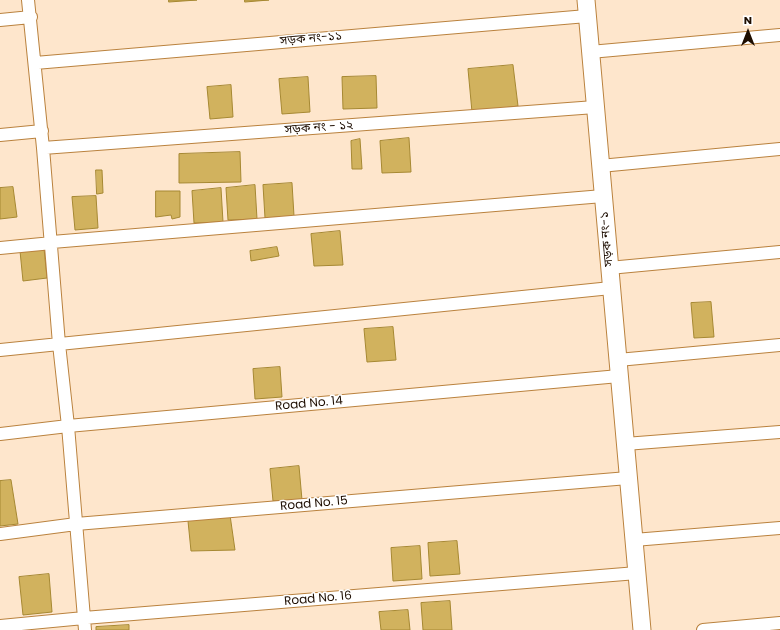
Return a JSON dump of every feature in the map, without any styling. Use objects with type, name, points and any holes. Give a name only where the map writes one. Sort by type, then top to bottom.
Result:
[{"type":"street","points":[[28,0],[42,131],[59,344],[68,426],[85,624]]},
{"type":"street","name":"সড়ক নং-১","points":[[586,8],[642,630]]},
{"type":"street","name":"সড়ক নং-১১","points":[[35,63],[586,8]]},
{"type":"street","points":[[0,20],[31,17]]},
{"type":"street","points":[[590,52],[780,35]]},
{"type":"street","name":"সড়ক নং - ১২","points":[[43,148],[595,107]]},
{"type":"street","points":[[0,135],[42,131]]},
{"type":"street","points":[[600,166],[780,149]]},
{"type":"street","points":[[0,248],[52,242],[603,196]]},
{"type":"street","points":[[609,268],[780,252]]},
{"type":"street","points":[[0,350],[611,288]]},
{"type":"street","points":[[618,360],[780,345]]},
{"type":"street","name":"Road No. 14","points":[[0,434],[68,426],[619,376]]},
{"type":"street","points":[[625,444],[780,432]]},
{"type":"street","name":"Road No. 15","points":[[0,534],[76,524],[628,478]]},
{"type":"street","points":[[634,540],[780,528]]},
{"type":"street","name":"Road No. 16","points":[[0,626],[85,624],[637,572]]},
{"type":"street","points":[[703,630],[780,623]]},
{"type":"building","points":[[169,0],[197,0],[169,2]]},
{"type":"building","points":[[245,0],[269,0],[245,2]]},
{"type":"building","points":[[513,65],[518,106],[472,112],[468,69]]},
{"type":"building","points":[[376,76],[377,108],[343,109],[342,77]]},
{"type":"building","points":[[308,77],[310,112],[282,114],[279,79]]},
{"type":"building","points":[[231,85],[233,117],[210,119],[207,87]]},
{"type":"building","points":[[409,138],[411,172],[382,173],[380,141]]},
{"type":"building","points":[[360,139],[362,169],[352,169],[351,141]]},
{"type":"building","points":[[240,152],[241,182],[179,183],[179,154]]},
{"type":"building","points":[[96,170],[102,170],[103,193],[97,194]]},
{"type":"building","points":[[292,183],[294,216],[265,218],[263,185]]},
{"type":"building","points":[[255,185],[257,219],[228,220],[226,188]]},
{"type":"building","points":[[13,187],[17,217],[0,219],[0,188]]},
{"type":"building","points":[[221,188],[223,222],[194,223],[192,191]]},
{"type":"building","points":[[156,191],[180,191],[180,217],[172,219],[171,215],[156,217]]},
{"type":"building","points":[[96,196],[98,228],[75,230],[72,197]]},
{"type":"building","points":[[340,231],[343,265],[314,266],[311,234]]},
{"type":"building","points":[[277,247],[279,256],[251,261],[250,251]]},
{"type":"building","points":[[44,248],[47,278],[23,281],[20,251]]},
{"type":"building","points":[[711,302],[714,337],[694,338],[691,303]]},
{"type":"building","points":[[393,327],[396,360],[367,362],[364,329]]},
{"type":"building","points":[[280,367],[282,397],[255,399],[253,369]]},
{"type":"building","points":[[299,466],[302,500],[273,501],[270,469]]},
{"type":"building","points":[[11,480],[18,524],[0,526],[0,481]]},
{"type":"building","points":[[230,515],[235,550],[191,551],[188,521]]},
{"type":"building","points":[[457,541],[460,574],[430,576],[428,543]]},
{"type":"building","points":[[420,546],[422,579],[393,581],[391,548]]},
{"type":"building","points":[[49,574],[52,612],[23,615],[19,577]]},
{"type":"building","points":[[450,601],[452,630],[423,630],[421,603]]},
{"type":"building","points":[[408,610],[410,630],[381,630],[379,612]]},
{"type":"building","points":[[129,625],[129,630],[96,630],[96,627]]}]
